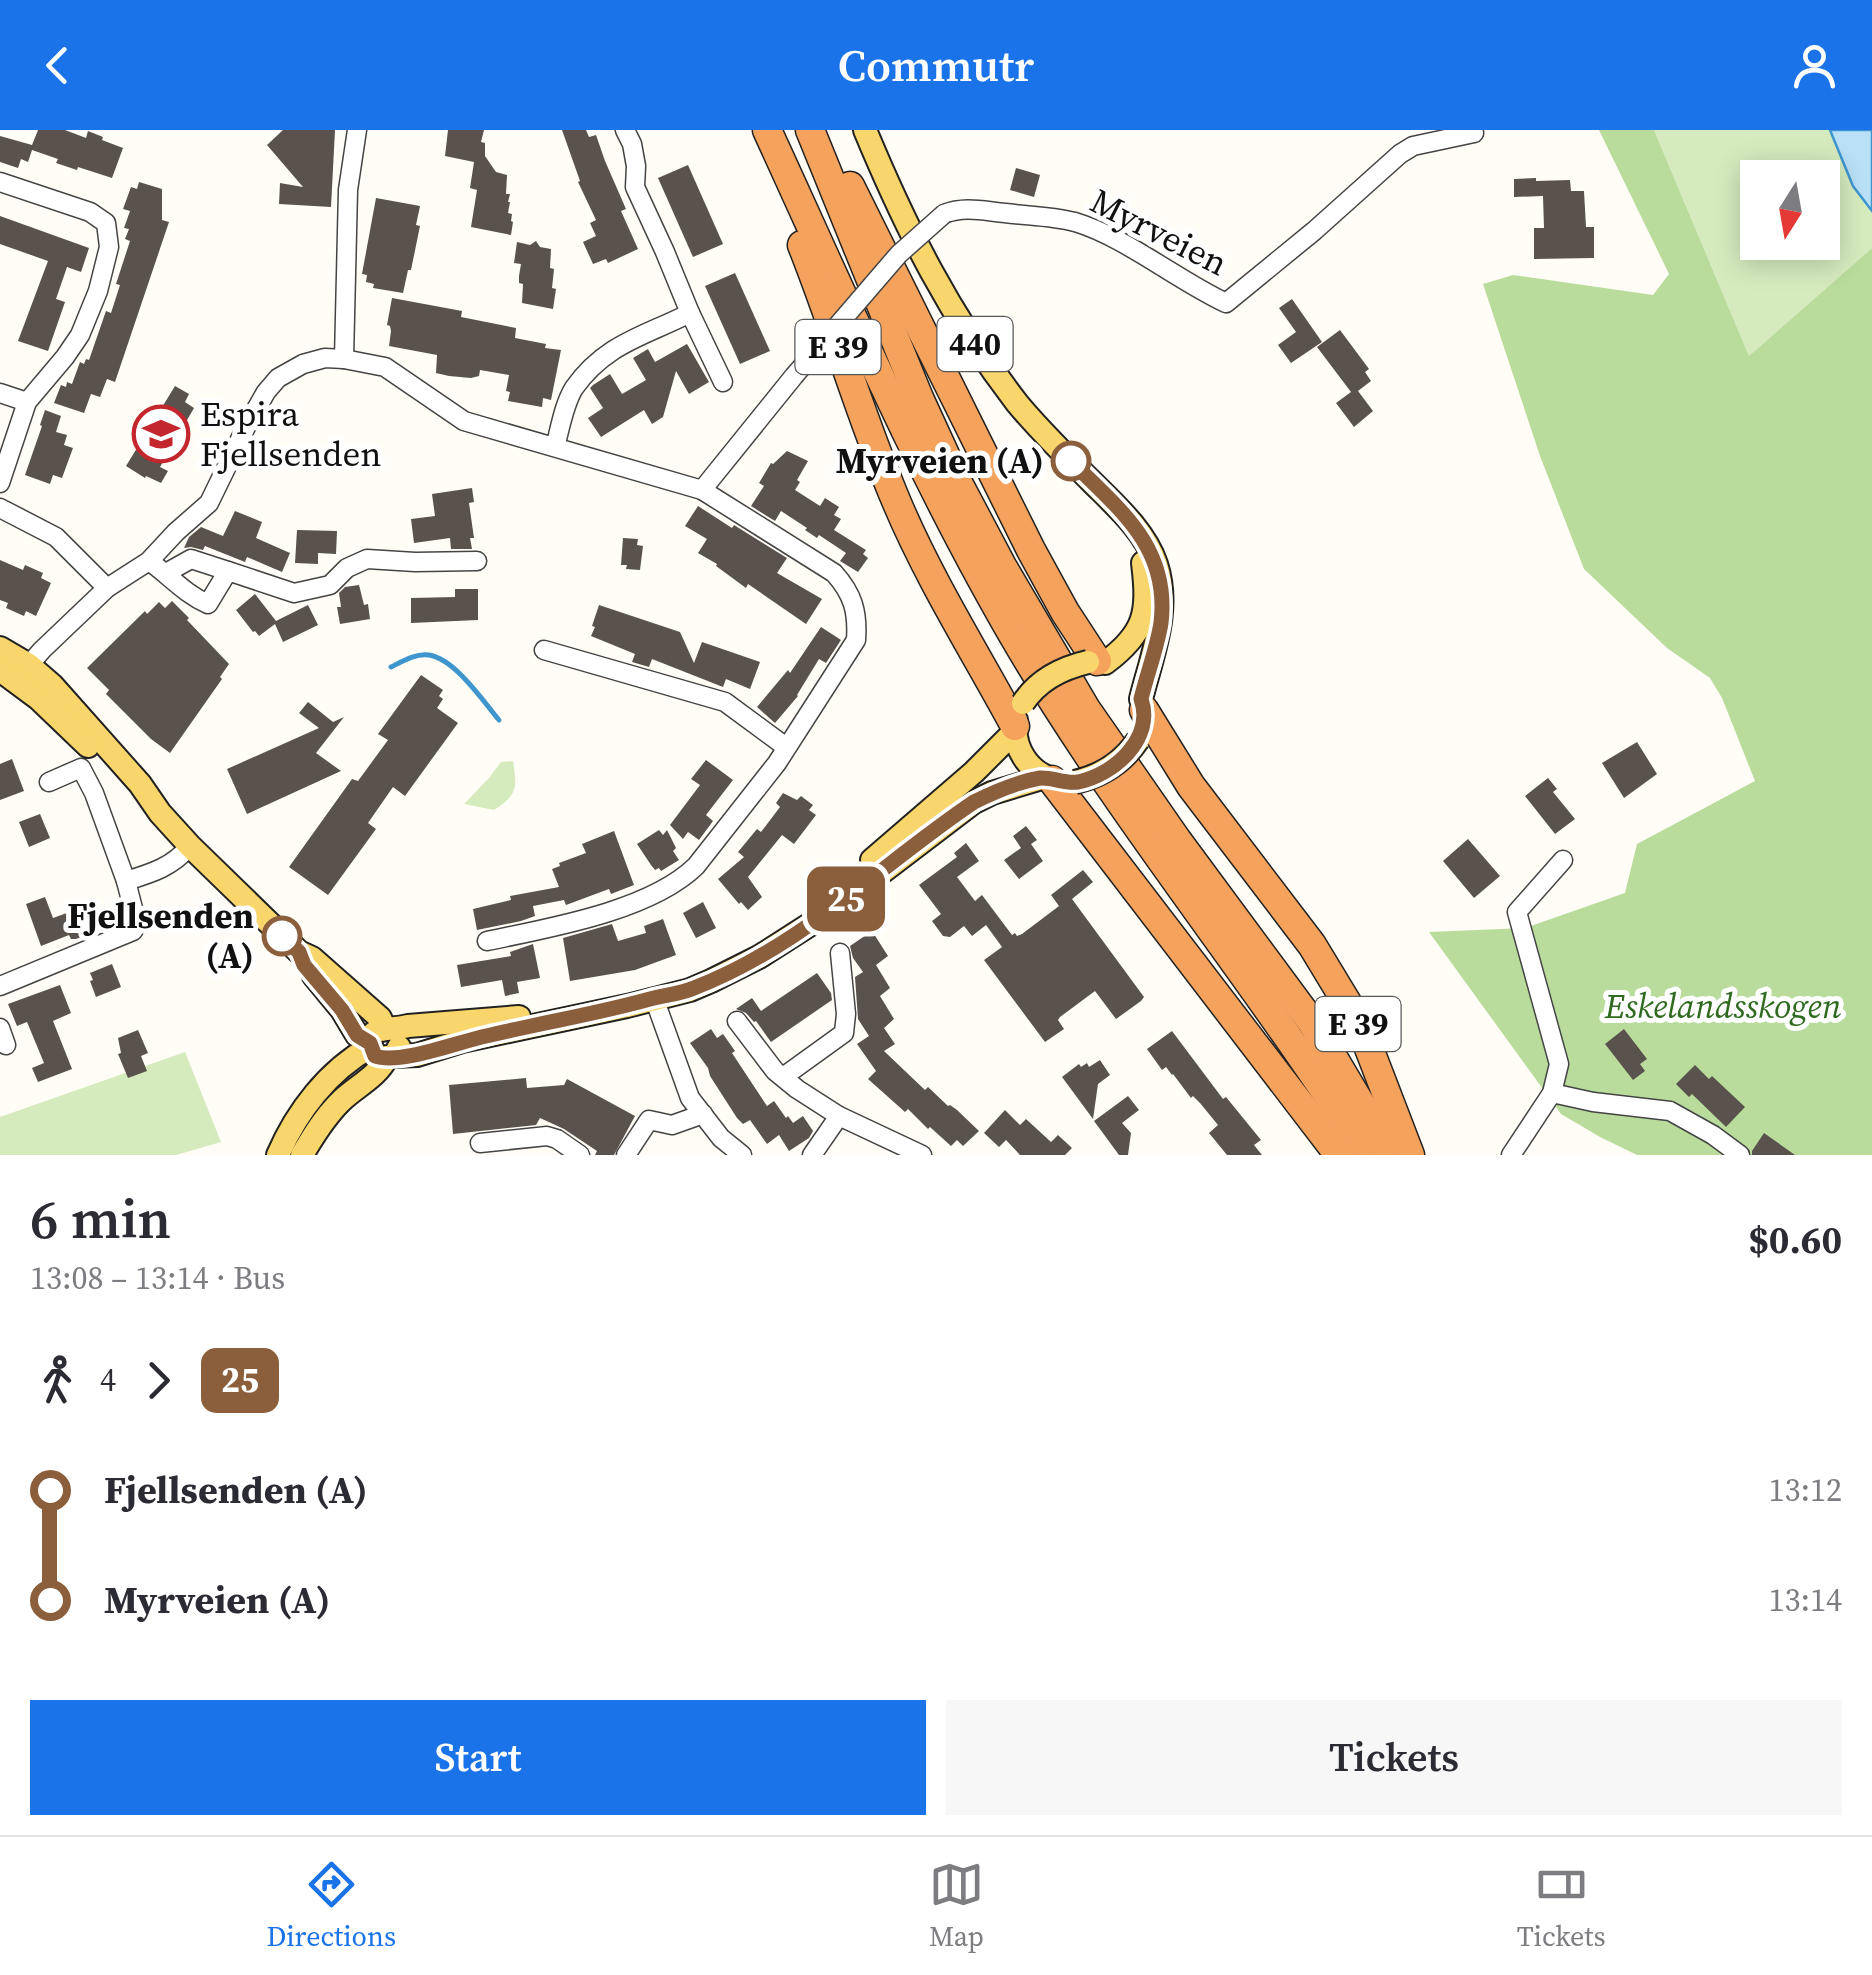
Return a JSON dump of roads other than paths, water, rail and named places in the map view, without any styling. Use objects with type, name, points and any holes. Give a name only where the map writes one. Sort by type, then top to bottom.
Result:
[{"type":"highway","name":"E 39","points":[[767,130],[765,157],[897,504],[938,591],[1018,720]]},
{"type":"highway","name":"E 39","points":[[767,130],[902,421],[981,579],[1065,720],[1306,1063],[1366,1155]]},
{"type":"highway","name":"E 39","points":[[810,130],[919,398],[1002,566],[1086,708],[1313,1024],[1391,1155]]},
{"type":"highway","name":"E 39","points":[[825,130],[1031,550],[1096,662]]},
{"type":"highway","name":"E 39","points":[[1142,704],[1191,786],[1312,945],[1355,1016],[1410,1155]]},
{"type":"highway","name":"E 39","points":[[1057,780],[1339,1155]]},
{"type":"main road","name":"440","points":[[865,130],[919,252],[980,352],[1042,433],[1134,526],[1156,566],[1161,589],[1160,628],[1142,704],[1138,740],[1127,754],[1092,777],[1057,780]]},
{"type":"main road","points":[[654,998],[730,961],[822,899],[891,846],[974,772],[1018,720],[1032,691],[1049,678],[1070,666],[1096,662],[1126,647],[1143,617],[1146,580],[1134,526]]},
{"type":"main road","points":[[0,648],[15,672],[132,791],[160,813],[299,952],[312,958],[380,1018],[383,1044],[379,1070],[340,1102],[302,1155]]},
{"type":"main road","points":[[1096,662],[1119,670],[1130,679],[1142,704]]},
{"type":"main road","points":[[1018,720],[1018,746],[1026,761],[1057,780]]},
{"type":"main road","points":[[278,1155],[291,1127],[338,1070],[408,1026],[495,1018],[568,1017],[690,990],[759,957],[831,911],[974,802],[992,793],[1057,780]]},
{"type":"street","points":[[344,359],[348,190],[357,130]]},
{"type":"street","points":[[625,130],[636,166],[634,187],[722,382]]},
{"type":"street","name":"Myrveien","points":[[702,490],[899,254],[944,214],[967,209],[1074,222],[1101,232],[1226,303],[1400,154],[1413,146],[1474,133]]},
{"type":"street","points":[[0,182],[90,212],[106,224],[109,247],[98,291],[80,334],[26,402],[0,483]]},
{"type":"street","points":[[554,447],[572,390],[604,354],[690,312]]},
{"type":"street","points":[[15,672],[107,588],[149,561],[208,502],[246,427],[278,378],[325,358],[384,367],[464,421],[702,490],[834,572],[854,602],[856,640],[763,782],[696,866],[649,897],[561,926],[487,940]]},
{"type":"street","points":[[0,393],[26,402]]},
{"type":"street","points":[[0,508],[56,537],[107,588]]},
{"type":"street","points":[[166,573],[191,559],[294,593],[330,585],[347,568],[367,559],[476,562]]},
{"type":"street","points":[[149,561],[190,596],[208,604],[228,571]]},
{"type":"street","points":[[544,650],[725,702],[786,748]]},
{"type":"street","points":[[0,986],[133,931],[137,924],[126,880],[81,768],[49,782]]},
{"type":"street","points":[[126,880],[168,867],[190,846]]},
{"type":"street","points":[[1511,1155],[1552,1093],[1559,1073],[1517,912],[1563,860]]},
{"type":"street","points":[[783,1078],[844,1033],[840,954]]},
{"type":"street","points":[[654,998],[690,1098],[722,1138],[742,1155]]},
{"type":"street","points":[[737,1021],[783,1078],[840,1116],[922,1155]]},
{"type":"street","points":[[1552,1093],[1670,1111],[1740,1155]]},
{"type":"street","points":[[626,1155],[650,1120],[672,1125],[703,1114]]},
{"type":"street","points":[[812,1155],[840,1116]]},
{"type":"street","points":[[480,1143],[547,1136],[580,1155]]},
{"type":"water","points":[[1830,130],[1872,130],[1872,211],[1853,186]]},
{"type":"waterway","points":[[391,667],[419,655],[439,658],[468,682],[499,720]]},
{"type":"place","name":"Espira Fjellsenden","points":[[161,434]]},
{"type":"place","name":"Myrveien (A)","points":[[1071,461]]},
{"type":"place","name":"Fjellsenden (A)","points":[[282,936]]},
{"type":"park label","name":"Eskelandsskogen","points":[[1723,1006]]}]
